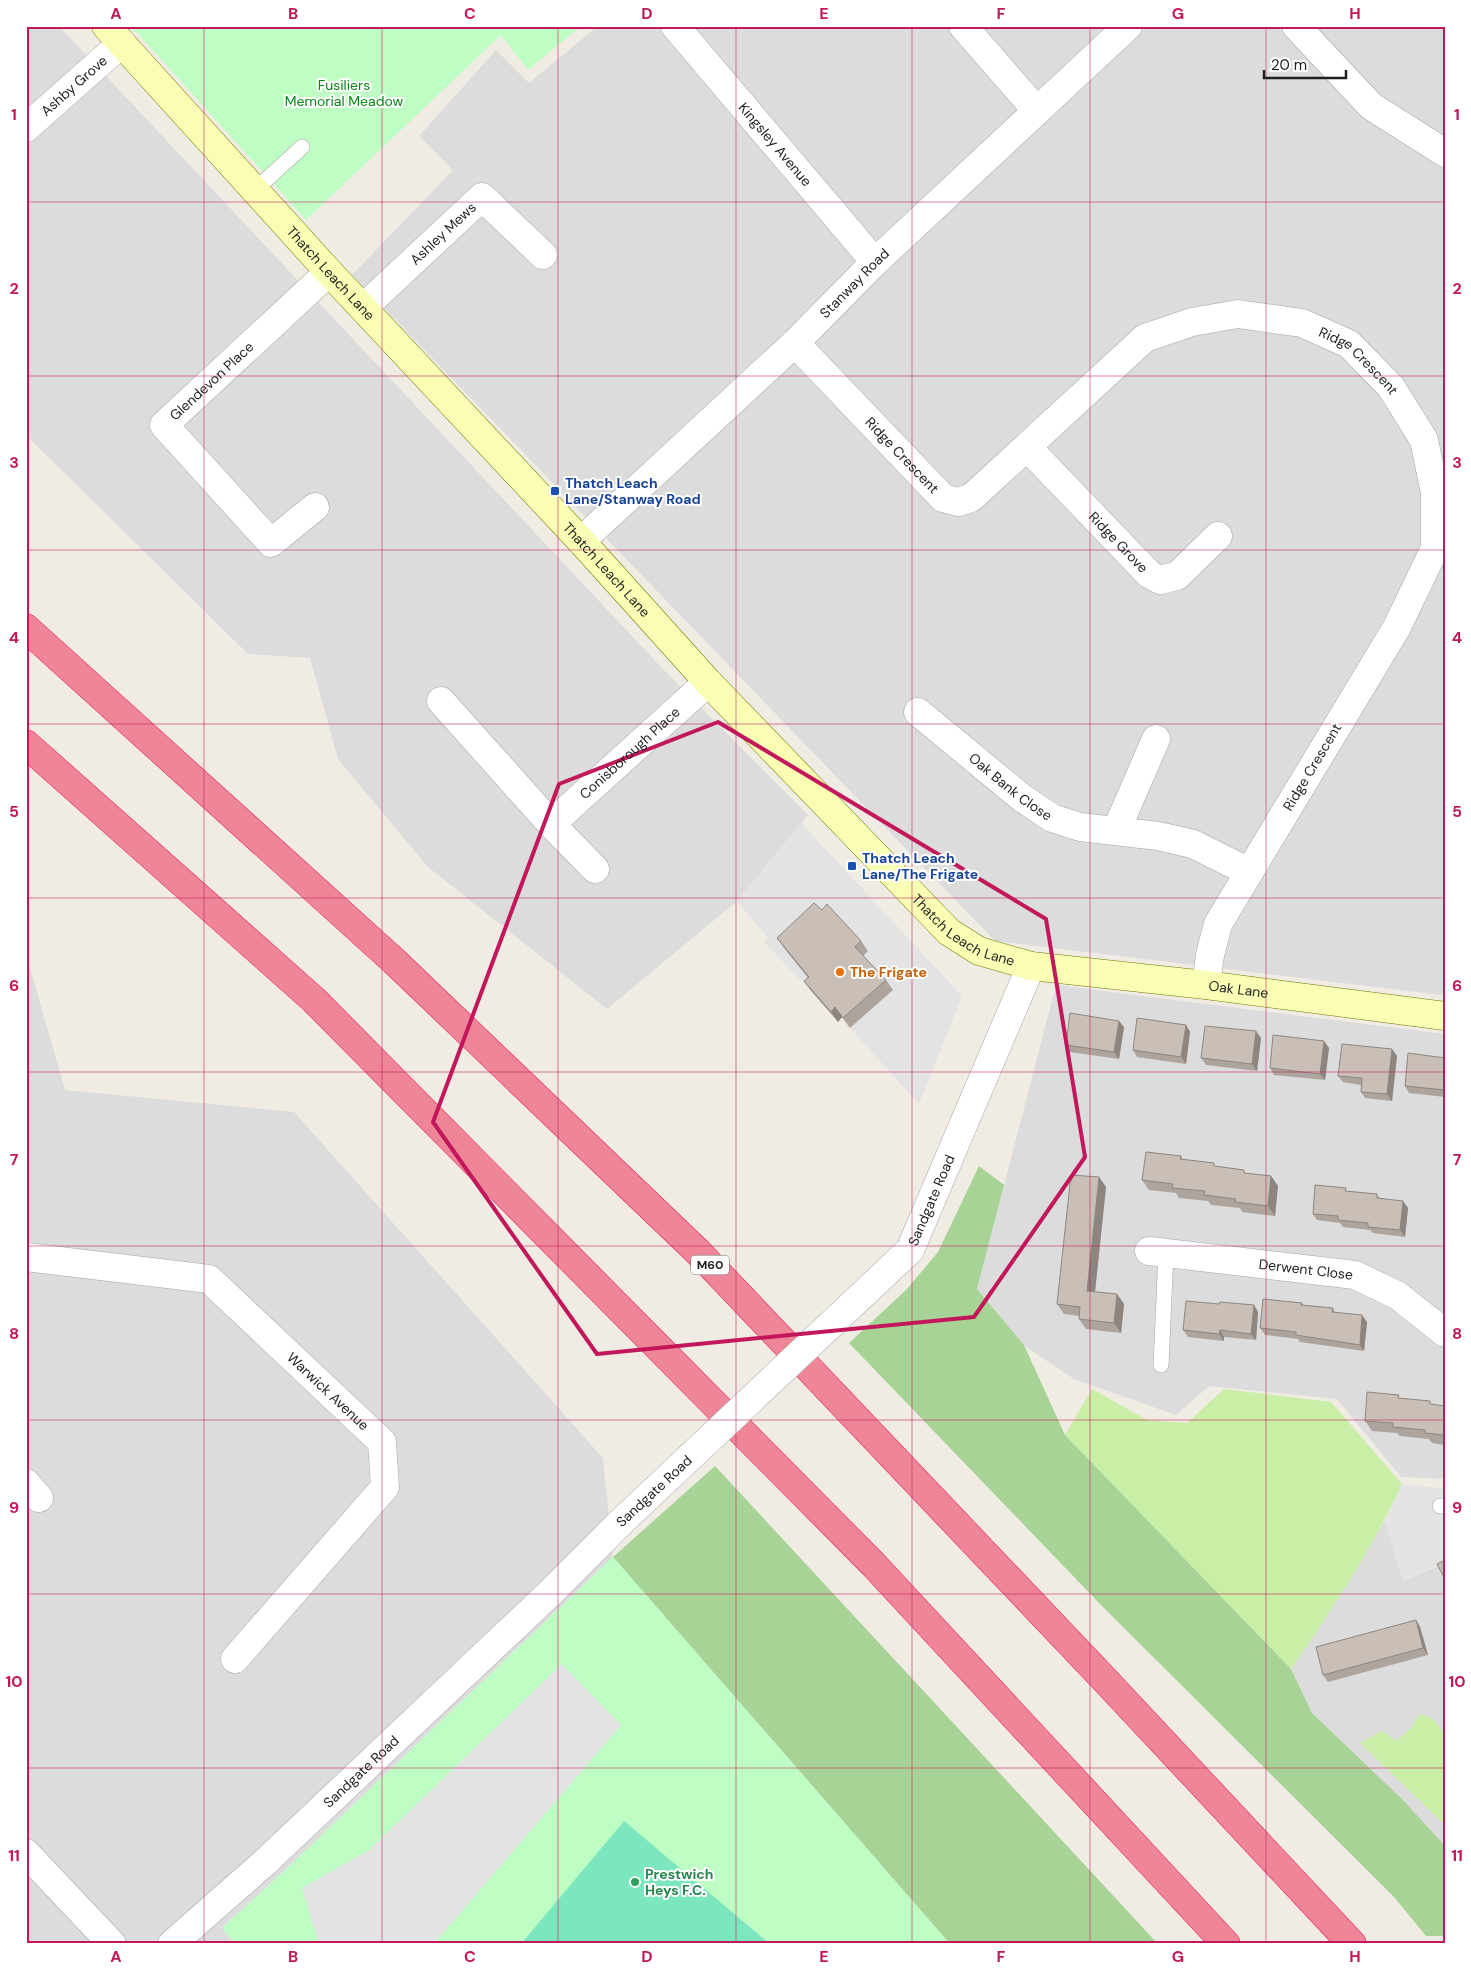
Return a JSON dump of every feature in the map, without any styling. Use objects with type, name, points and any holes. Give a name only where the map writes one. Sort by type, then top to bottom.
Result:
[{"type":"highway","name":"M60","points":[[26,628],[394,961],[698,1252],[1112,1687],[1352,1944]]},
{"type":"highway","points":[[26,744],[314,1000],[873,1564],[1226,1944]]},
{"type":"street","name":"Kingsley Avenue","points":[[674,26],[875,262]]},
{"type":"street","points":[[963,26],[1037,111]]},
{"type":"street","name":"Stanway Road","points":[[581,541],[794,343],[875,262],[1128,26]]},
{"type":"street","points":[[1296,26],[1370,106],[1445,153]]},
{"type":"street","name":"Ashby Grove","points":[[26,128],[114,35]]},
{"type":"street","name":"Thatch Leach Lane","points":[[114,35],[329,272],[364,307],[581,541],[708,682],[949,932],[979,951],[1031,966]]},
{"type":"street","name":"Ashley Mews","points":[[364,307],[482,197],[543,255]]},
{"type":"street","name":"Glendevon Place","points":[[315,507],[271,544],[164,425],[329,272]]},
{"type":"street","name":"Ridge Crescent","points":[[794,343],[943,498],[958,502],[971,498],[1145,338],[1192,322],[1238,314],[1302,323],[1349,344],[1391,387],[1424,440],[1435,493],[1435,548],[1398,627],[1218,924],[1210,955],[1206,985]]},
{"type":"street","name":"Ridge Grove","points":[[1028,447],[1149,574],[1160,580],[1177,576],[1218,536]]},
{"type":"street","name":"Conisborough Place","points":[[551,824],[708,682]]},
{"type":"street","points":[[441,701],[551,824],[595,870]]},
{"type":"street","name":"Oak Bank Close","points":[[918,712],[1022,798],[1052,818],[1080,827],[1158,836],[1193,844],[1248,872]]},
{"type":"street","points":[[1116,831],[1156,739]]},
{"type":"street","name":"Oak Lane","points":[[1031,966],[1206,985],[1445,1016]]},
{"type":"street","name":"Sandgate Road","points":[[172,1944],[262,1864],[910,1250],[1031,966]]},
{"type":"street","name":"Derwent Close","points":[[1158,1252],[1355,1276],[1397,1295],[1445,1333]]},
{"type":"street","name":"Warwick Avenue","points":[[26,1257],[209,1279],[382,1442],[385,1487],[234,1659]]},
{"type":"street","points":[[26,1852],[112,1944]]},
{"type":"lane","points":[[255,190],[302,147]]},
{"type":"lane","points":[[1158,1252],[1161,1365]]},
{"type":"highlighted area","points":[[718,722],[1046,919],[1085,1157],[974,1317],[597,1354],[433,1122],[559,784]]},
{"type":"shaded area","points":[[26,26],[59,26],[661,667],[808,815],[737,901],[607,1009],[428,867],[338,759],[310,658],[248,654],[26,435]]},
{"type":"shaded area","points":[[598,26],[1445,26],[1445,989],[1441,995],[995,941],[352,275],[453,170],[419,136],[496,50],[529,83]]},
{"type":"shaded area","points":[[801,823],[962,996],[919,1104],[850,1028],[893,990],[816,987],[811,991],[764,942],[768,938],[737,901]]},
{"type":"shaded area","points":[[26,954],[65,1090],[294,1112],[603,1458],[613,1557],[222,1928],[236,1944],[26,1944]]},
{"type":"shaded area","points":[[1056,985],[1445,1034],[1445,1479],[1401,1477],[1337,1399],[1209,1386],[1176,1415],[1074,1379],[1026,1347],[977,1289]]},
{"type":"shaded area","points":[[1402,1484],[1445,1489],[1445,1562],[1403,1581],[1385,1521]]},
{"type":"shaded area","points":[[1385,1521],[1403,1581],[1445,1563],[1445,1846],[1404,1801],[1312,1713],[1291,1669]]},
{"type":"shaded area","points":[[562,1664],[621,1725],[434,1944],[319,1944],[302,1888],[369,1850]]},
{"type":"green space","name":"Fusiliers Memorial Meadow","points":[[131,26],[581,26],[528,70],[501,35],[306,220]]},
{"type":"green space","points":[[979,1166],[1004,1185],[977,1289],[1024,1345],[1065,1435],[1291,1669],[1312,1713],[1404,1801],[1445,1846],[1445,1936],[1426,1936],[1394,1897],[1102,1606],[849,1343],[907,1289],[938,1252]]},
{"type":"green space","points":[[1092,1389],[1147,1420],[1187,1423],[1224,1389],[1331,1402],[1402,1484],[1378,1532],[1351,1579],[1291,1669],[1065,1435]]},
{"type":"green space","points":[[715,1466],[1158,1944],[950,1944],[613,1557]]},
{"type":"green space","points":[[613,1557],[950,1944],[236,1944],[222,1928]]},
{"type":"green space","points":[[1420,1714],[1432,1718],[1445,1734],[1445,1825],[1360,1743],[1382,1731],[1396,1741],[1411,1728]]},
{"type":"green space","name":"Prestwich Heys F.C.","points":[[624,1821],[770,1944],[521,1944]]},
{"type":"building","name":"The Frigate","points":[[814,903],[822,910],[827,904],[861,941],[855,947],[886,980],[843,1018],[835,1007],[831,1012],[804,981],[809,977],[777,938]]},
{"type":"building","points":[[1070,1013],[1119,1021],[1114,1052],[1066,1045]]},
{"type":"building","points":[[1137,1018],[1186,1025],[1181,1057],[1133,1050]]},
{"type":"building","points":[[1205,1026],[1256,1031],[1252,1064],[1201,1058]]},
{"type":"building","points":[[1273,1035],[1324,1041],[1320,1074],[1270,1068]]},
{"type":"building","points":[[1342,1044],[1392,1049],[1387,1094],[1361,1092],[1362,1078],[1338,1076]]},
{"type":"building","points":[[1408,1053],[1445,1058],[1445,1090],[1405,1086]]},
{"type":"building","points":[[1146,1152],[1181,1156],[1180,1159],[1214,1163],[1214,1166],[1244,1170],[1244,1173],[1271,1176],[1268,1206],[1235,1202],[1236,1199],[1204,1195],[1205,1191],[1172,1188],[1173,1184],[1142,1180]]},
{"type":"building","points":[[1071,1175],[1099,1177],[1087,1291],[1117,1294],[1114,1323],[1079,1319],[1080,1307],[1057,1304]]},
{"type":"building","points":[[1315,1185],[1346,1188],[1345,1191],[1377,1194],[1377,1198],[1403,1201],[1400,1230],[1368,1227],[1368,1223],[1338,1220],[1338,1216],[1313,1214]]},
{"type":"building","points":[[1263,1299],[1333,1308],[1332,1312],[1362,1315],[1360,1345],[1296,1335],[1296,1332],[1260,1328]]},
{"type":"building","points":[[1186,1301],[1254,1305],[1251,1334],[1220,1330],[1219,1334],[1183,1330]]},
{"type":"building","points":[[1367,1392],[1399,1395],[1398,1398],[1430,1401],[1430,1404],[1445,1406],[1445,1435],[1425,1433],[1425,1430],[1393,1427],[1393,1423],[1365,1421]]},
{"type":"building","points":[[1445,1560],[1445,1579],[1437,1564]]},
{"type":"building","points":[[1416,1620],[1423,1648],[1323,1675],[1316,1647]]},
{"type":"place","name":"Thatch Leach Lane/Stanway Road","points":[[555,491]]},
{"type":"place","name":"Thatch Leach Lane/The Frigate","points":[[852,866]]},
{"type":"place","name":"The Frigate","points":[[840,972]]},
{"type":"place","name":"Prestwich Heys F.C.","points":[[635,1882]]}]
